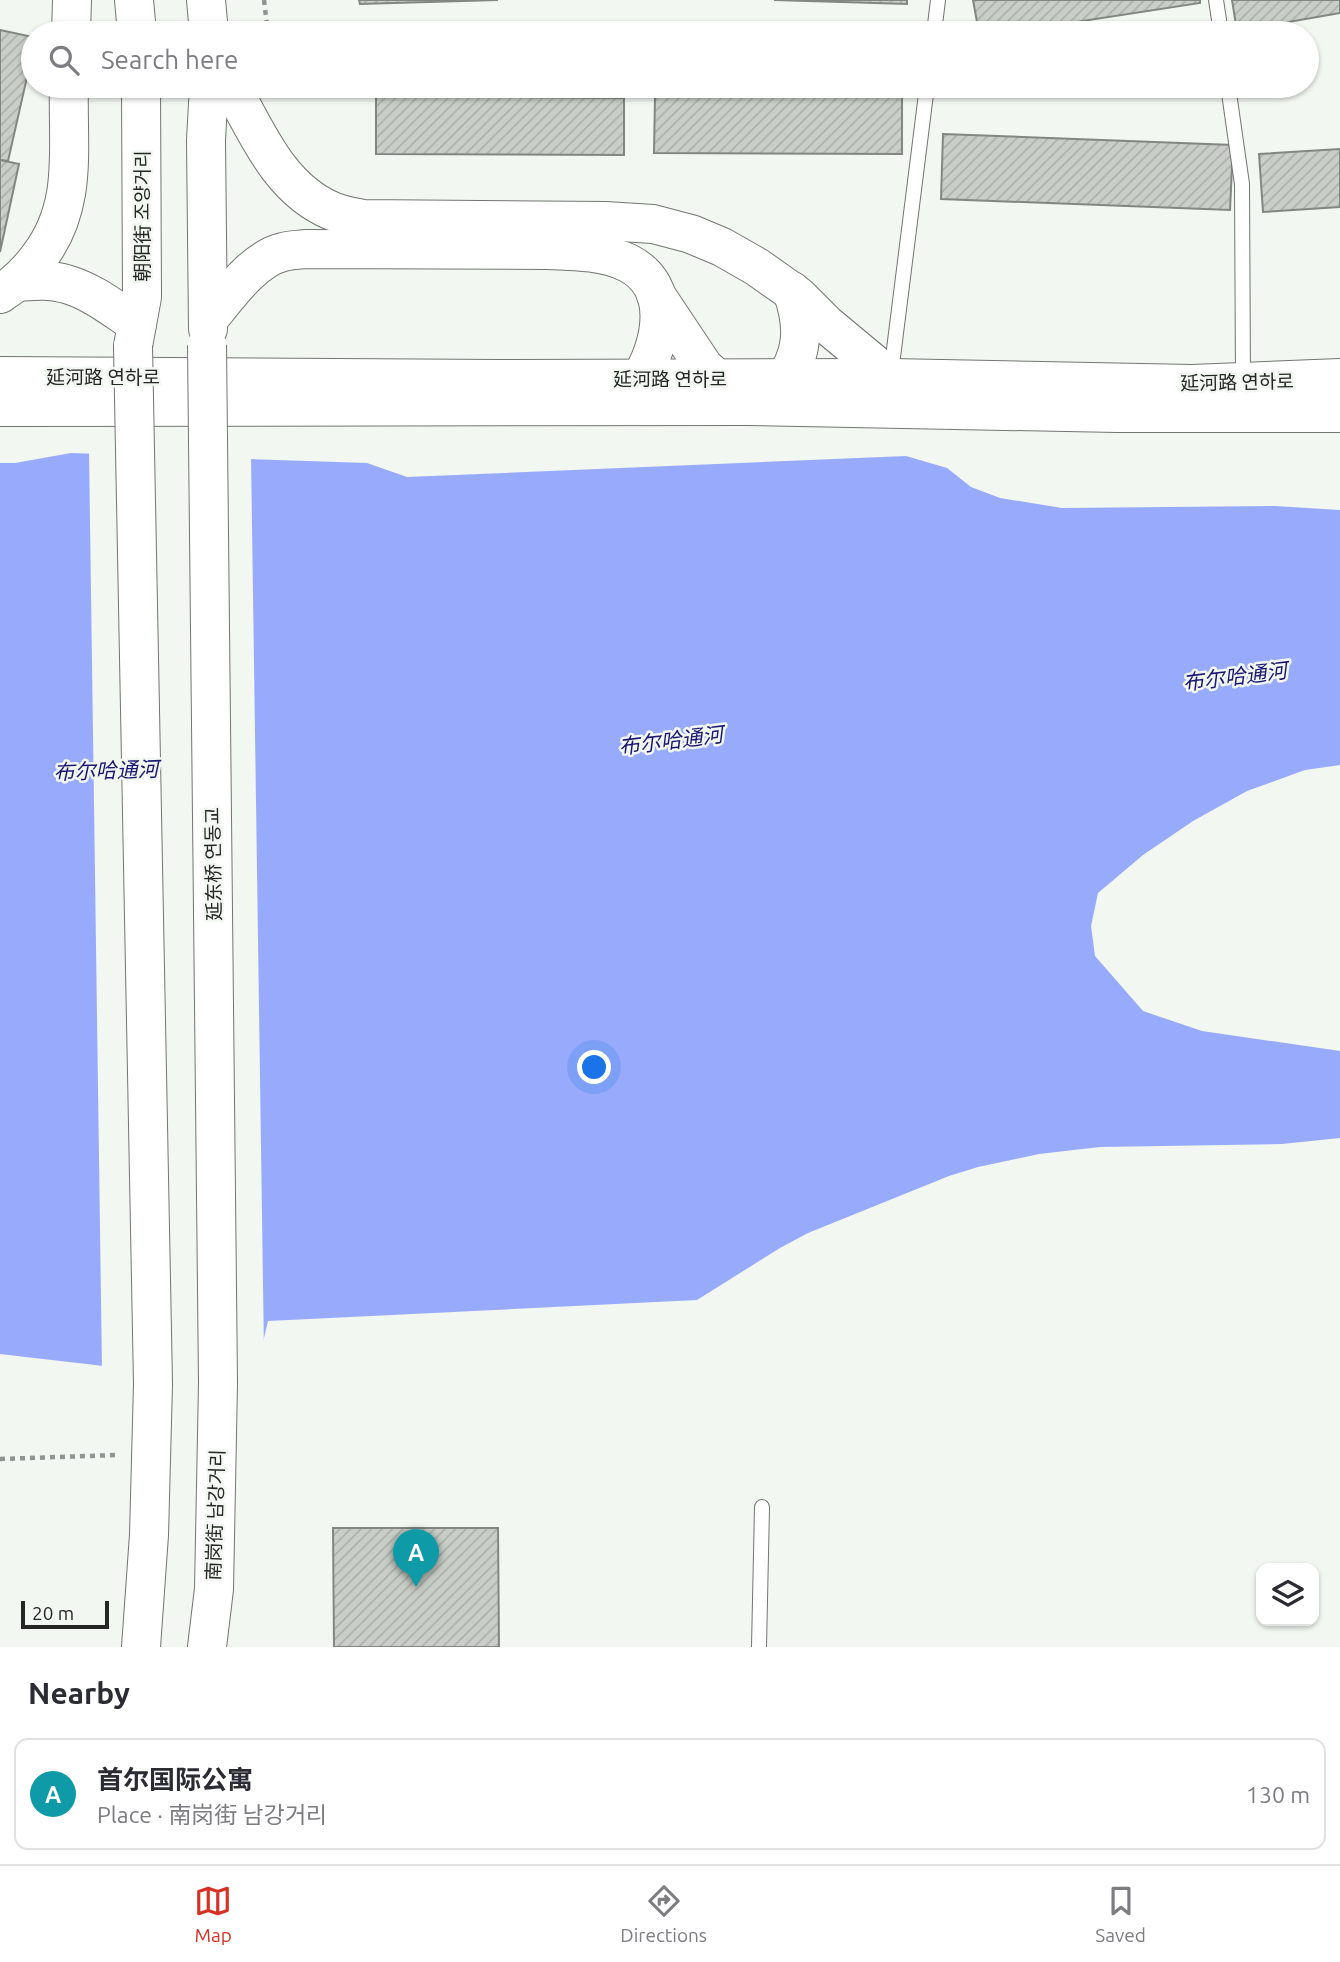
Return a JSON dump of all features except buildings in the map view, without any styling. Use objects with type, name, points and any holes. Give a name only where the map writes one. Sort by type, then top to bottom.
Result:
[{"type":"main road","points":[[71,21],[72,0]]},
{"type":"main road","points":[[134,0],[136,21]]},
{"type":"main road","points":[[206,0],[208,21]]},
{"type":"main road","points":[[8,288],[27,273],[46,248],[58,229],[66,205],[69,178],[69,98]]},
{"type":"main road","name":"朝阳街 조양거리","points":[[135,335],[142,297],[141,98]]},
{"type":"main road","points":[[207,332],[208,98]]},
{"type":"main road","points":[[238,98],[279,170],[308,199],[333,212],[363,219],[605,221],[653,225],[691,234],[722,247],[792,291],[826,324],[891,378]]},
{"type":"main road","points":[[207,332],[241,280],[266,260],[282,252],[305,249],[585,252],[629,264],[645,277],[699,360],[747,406],[769,393],[792,368],[801,321],[792,291]]},
{"type":"main road","points":[[8,288],[47,281],[65,283],[90,294],[135,335],[153,1384],[150,1508],[141,1647]]},
{"type":"main road","points":[[640,379],[650,362],[660,330],[661,314],[653,291]]},
{"type":"main road","name":"延东桥 연동교","points":[[207,332],[218,1383]]},
{"type":"main road","name":"延河路 연하로","points":[[0,376],[891,378],[1192,384],[1340,378]]},
{"type":"main road","name":"延河路 연하로","points":[[0,407],[747,406],[1130,413],[1340,412]]},
{"type":"main road","name":"南岗街 남강거리","points":[[207,1647],[214,1589],[218,1383]]},
{"type":"lane","points":[[935,21],[938,0]]},
{"type":"lane","points":[[1216,0],[1219,21]]},
{"type":"lane","points":[[891,378],[926,98]]},
{"type":"lane","points":[[1230,98],[1241,184],[1243,382]]},
{"type":"lane","points":[[760,1647],[762,1507]]},
{"type":"path","points":[[264,0],[267,21]]},
{"type":"path","points":[[0,1459],[150,1453]]},
{"type":"water","name":"布尔哈通河","points":[[71,453],[367,463],[407,477],[906,456],[947,468],[971,487],[1000,498],[1062,508],[1275,506],[1340,510],[1340,765],[1305,770],[1247,791],[1193,821],[1143,855],[1098,893],[1091,926],[1095,956],[1143,1011],[1202,1031],[1340,1051],[1340,1138],[1282,1144],[1100,1147],[1039,1154],[978,1167],[949,1176],[808,1233],[697,1300],[268,1321],[259,1359],[121,1368],[0,1354],[0,463]]},
{"type":"pier","points":[[89,451],[251,456],[264,1353],[259,1363],[121,1372],[102,1370]]},
{"type":"place","name":"首尔国际公寓","points":[[416,1587]]}]
